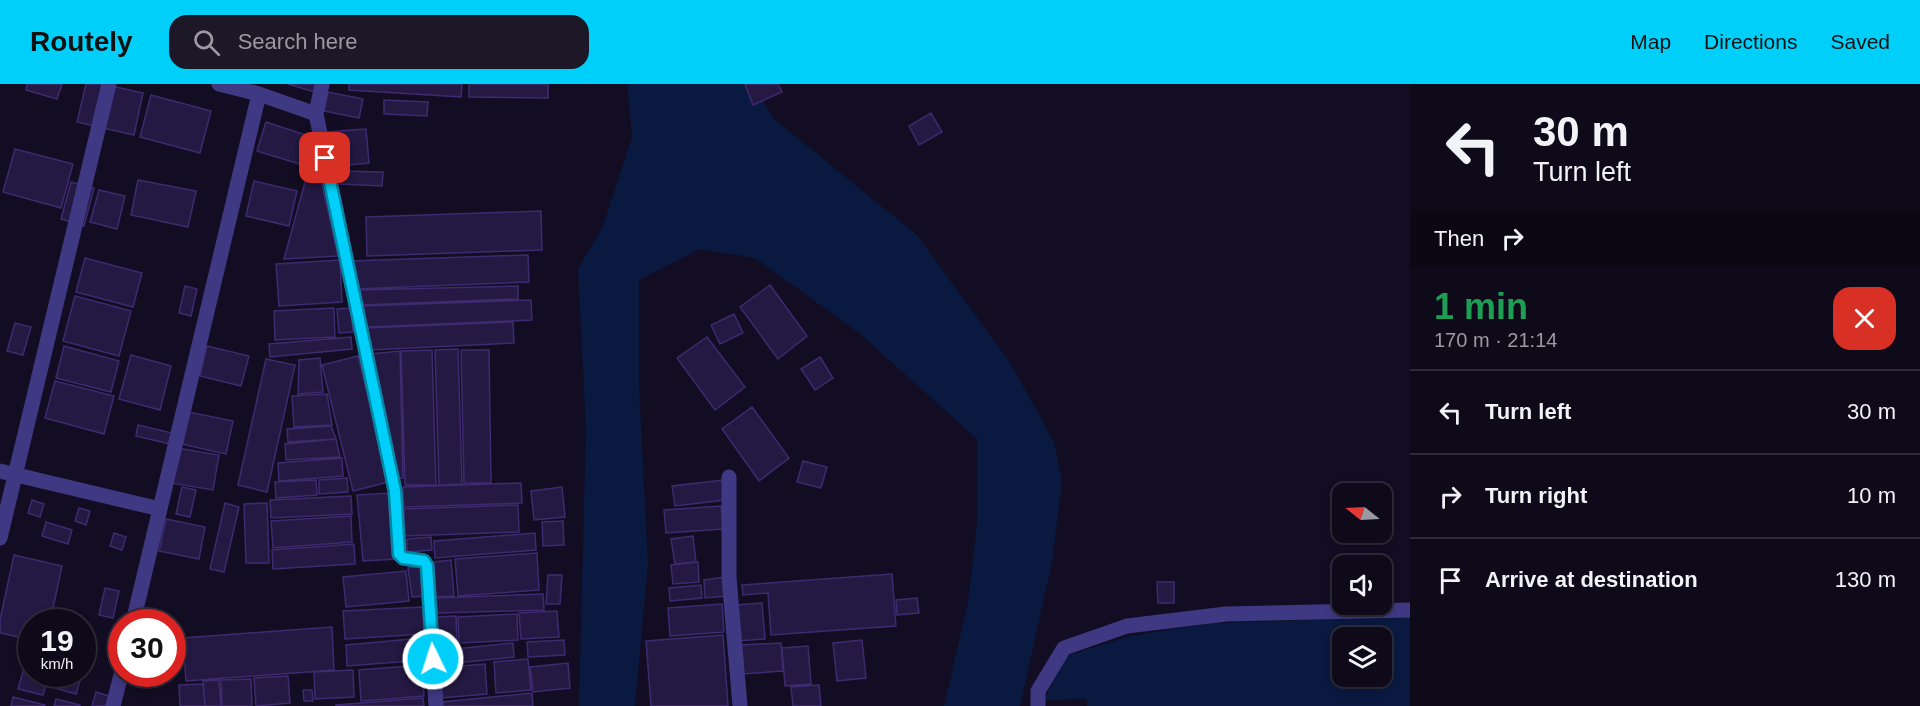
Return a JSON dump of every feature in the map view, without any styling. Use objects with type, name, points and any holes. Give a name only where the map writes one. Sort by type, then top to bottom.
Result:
[{"type":"street","points":[[0,538],[8,472],[109,84]]},
{"type":"street","points":[[219,84],[259,94],[316,114]]},
{"type":"street","points":[[322,84],[316,114],[395,491],[399,554],[403,558],[424,561],[427,566],[436,706]]},
{"type":"street","points":[[136,609],[259,94]]},
{"type":"street","points":[[8,472],[160,509]]},
{"type":"street","points":[[729,477],[729,578],[740,706]]},
{"type":"street","points":[[1038,706],[1038,691],[1064,648],[1127,626],[1226,614],[1410,610]]},
{"type":"street","points":[[113,706],[118,687]]},
{"type":"water","points":[[627,84],[752,84],[774,119],[917,235],[1011,364],[1054,442],[1062,481],[1052,562],[1020,706],[944,706],[968,602],[977,523],[977,439],[859,333],[755,258],[700,249],[639,280],[639,384],[648,564],[635,706],[579,706],[586,430],[578,269],[603,226],[632,137]]},
{"type":"water","points":[[1410,617],[1410,706],[1087,706],[1087,699],[1044,700],[1066,656],[1130,636],[1212,623]]},
{"type":"building","points":[[27,84],[62,84],[57,99],[26,90]]},
{"type":"building","points":[[86,84],[102,84],[143,93],[134,135],[77,122]]},
{"type":"building","points":[[288,84],[321,84],[318,93]]},
{"type":"building","points":[[349,84],[462,84],[461,97],[349,90]]},
{"type":"building","points":[[469,84],[548,84],[548,98],[469,97]]},
{"type":"building","points":[[745,84],[778,84],[782,92],[753,105]]},
{"type":"building","points":[[328,92],[363,99],[359,118],[324,111]]},
{"type":"building","points":[[151,95],[211,111],[200,153],[140,137]]},
{"type":"building","points":[[384,100],[428,102],[427,116],[384,114]]},
{"type":"building","points":[[931,113],[942,132],[919,145],[909,126]]},
{"type":"building","points":[[266,122],[315,138],[306,166],[257,151]]},
{"type":"building","points":[[366,129],[369,163],[328,167],[326,132]]},
{"type":"building","points":[[15,149],[73,164],[61,208],[3,192]]},
{"type":"building","points":[[314,149],[338,256],[284,259]]},
{"type":"building","points":[[340,171],[383,172],[382,186],[339,184]]},
{"type":"building","points":[[138,180],[196,191],[188,227],[131,215]]},
{"type":"building","points":[[254,181],[297,191],[289,226],[246,216]]},
{"type":"building","points":[[71,182],[94,188],[84,226],[61,219]]},
{"type":"building","points":[[99,190],[125,196],[117,229],[90,222]]},
{"type":"building","points":[[541,211],[542,250],[367,256],[366,217]]},
{"type":"building","points":[[528,255],[529,282],[357,289],[350,261]]},
{"type":"building","points":[[85,258],[142,273],[133,307],[76,292]]},
{"type":"building","points":[[340,260],[342,302],[279,306],[276,264]]},
{"type":"building","points":[[770,285],[807,336],[778,359],[740,307]]},
{"type":"building","points":[[185,286],[197,289],[191,316],[179,313]]},
{"type":"building","points":[[518,286],[518,299],[361,305],[358,290]]},
{"type":"building","points":[[75,296],[131,311],[119,356],[63,341]]},
{"type":"building","points":[[531,300],[532,320],[366,327],[362,306]]},
{"type":"building","points":[[334,308],[335,337],[275,340],[274,311]]},
{"type":"building","points":[[351,308],[353,332],[339,333],[337,309]]},
{"type":"building","points":[[734,314],[743,333],[720,344],[711,325]]},
{"type":"building","points":[[513,322],[514,343],[370,350],[367,328]]},
{"type":"building","points":[[15,323],[31,327],[23,355],[7,351]]},
{"type":"building","points":[[351,337],[352,349],[270,357],[269,344]]},
{"type":"building","points":[[707,337],[745,387],[715,410],[677,358]]},
{"type":"building","points":[[64,346],[119,361],[111,392],[56,378]]},
{"type":"building","points":[[207,346],[249,356],[241,386],[200,376]]},
{"type":"building","points":[[458,349],[462,484],[439,485],[435,350]]},
{"type":"building","points":[[432,350],[436,485],[405,485],[401,351]]},
{"type":"building","points":[[461,350],[489,350],[491,483],[464,483]]},
{"type":"building","points":[[400,351],[403,478],[397,479],[370,354]]},
{"type":"building","points":[[131,355],[171,366],[160,410],[119,399]]},
{"type":"building","points":[[358,356],[389,482],[353,491],[322,365]]},
{"type":"building","points":[[820,357],[833,378],[815,390],[801,369]]},
{"type":"building","points":[[320,358],[323,392],[298,394],[299,360]]},
{"type":"building","points":[[266,359],[295,365],[267,492],[238,485]]},
{"type":"building","points":[[55,381],[114,396],[104,434],[45,418]]},
{"type":"building","points":[[327,394],[332,425],[294,427],[292,396]]},
{"type":"building","points":[[752,407],[789,458],[759,481],[722,429]]},
{"type":"building","points":[[184,411],[233,421],[226,454],[177,443]]},
{"type":"building","points":[[138,425],[172,433],[170,444],[136,436]]},
{"type":"building","points":[[331,426],[336,439],[288,442],[287,429]]},
{"type":"building","points":[[336,439],[340,457],[286,460],[285,444]]},
{"type":"building","points":[[177,448],[219,455],[213,490],[171,483]]},
{"type":"building","points":[[342,458],[343,476],[279,481],[278,463]]},
{"type":"building","points":[[803,461],[827,467],[821,488],[797,482]]},
{"type":"building","points":[[347,478],[348,492],[319,494],[319,480]]},
{"type":"building","points":[[316,480],[317,495],[276,498],[275,482]]},
{"type":"building","points":[[723,480],[725,500],[675,506],[672,486]]},
{"type":"building","points":[[521,483],[522,503],[404,507],[403,487]]},
{"type":"building","points":[[182,487],[196,490],[190,517],[176,514]]},
{"type":"building","points":[[562,487],[565,517],[534,520],[531,491]]},
{"type":"building","points":[[392,493],[397,559],[363,561],[357,495]]},
{"type":"building","points":[[351,496],[352,514],[271,518],[270,500]]},
{"type":"building","points":[[32,500],[44,504],[40,517],[28,513]]},
{"type":"building","points":[[225,503],[239,507],[224,572],[210,569]]},
{"type":"building","points":[[267,503],[269,563],[246,563],[244,504]]},
{"type":"building","points":[[518,505],[519,532],[405,536],[404,509]]},
{"type":"building","points":[[721,506],[723,529],[666,533],[664,510]]},
{"type":"building","points":[[79,508],[90,511],[86,525],[75,521]]},
{"type":"building","points":[[351,516],[352,542],[273,548],[271,521]]},
{"type":"building","points":[[166,519],[205,527],[199,559],[159,551]]},
{"type":"building","points":[[563,521],[564,545],[543,546],[542,522]]},
{"type":"building","points":[[46,522],[72,530],[68,544],[42,536]]},
{"type":"building","points":[[114,533],[126,537],[122,550],[110,546]]},
{"type":"building","points":[[535,533],[536,550],[435,558],[434,541]]},
{"type":"building","points":[[693,536],[696,562],[675,564],[671,539]]},
{"type":"building","points":[[431,537],[432,550],[407,552],[407,539]]},
{"type":"building","points":[[354,544],[355,564],[273,569],[272,550]]},
{"type":"building","points":[[537,553],[539,590],[458,596],[455,559]]},
{"type":"building","points":[[14,555],[62,566],[53,609],[18,609],[18,637],[0,633],[0,620]]},
{"type":"building","points":[[451,560],[454,596],[436,597],[434,562]]},
{"type":"building","points":[[698,562],[699,582],[673,584],[671,565]]},
{"type":"building","points":[[422,566],[426,596],[412,597],[408,568]]},
{"type":"building","points":[[406,571],[409,601],[346,607],[343,577]]},
{"type":"building","points":[[892,574],[896,626],[771,635],[768,593],[743,595],[742,585]]},
{"type":"building","points":[[548,575],[562,575],[560,604],[546,604]]},
{"type":"building","points":[[725,577],[727,596],[705,598],[704,580]]},
{"type":"building","points":[[1157,582],[1174,582],[1174,603],[1158,603]]},
{"type":"building","points":[[701,585],[702,598],[670,601],[669,588]]},
{"type":"building","points":[[105,588],[119,591],[115,609],[108,609],[108,617],[99,615]]},
{"type":"building","points":[[543,594],[544,610],[437,613],[436,598]]},
{"type":"building","points":[[917,598],[919,613],[897,615],[896,600]]},
{"type":"building","points":[[762,603],[765,639],[739,641],[736,605]]},
{"type":"building","points":[[722,604],[724,632],[670,636],[668,608]]},
{"type":"building","points":[[423,607],[424,634],[345,639],[343,611]]},
{"type":"building","points":[[557,611],[559,637],[521,639],[519,613]]},
{"type":"building","points":[[517,614],[518,640],[459,643],[458,617]]},
{"type":"building","points":[[456,616],[457,646],[437,646],[436,617]]},
{"type":"building","points":[[332,627],[334,670],[186,681],[186,638]]},
{"type":"building","points":[[723,635],[728,706],[651,706],[646,641]]},
{"type":"building","points":[[422,638],[424,660],[347,666],[346,645]]},
{"type":"building","points":[[564,640],[565,655],[528,657],[527,642]]},
{"type":"building","points":[[862,640],[866,678],[837,681],[833,643]]},
{"type":"building","points":[[513,643],[514,657],[437,665],[436,651]]},
{"type":"building","points":[[781,643],[783,671],[742,674],[740,645]]},
{"type":"building","points":[[808,646],[811,684],[785,686],[782,648]]},
{"type":"building","points":[[528,659],[531,690],[496,693],[494,662]]},
{"type":"building","points":[[568,663],[570,688],[533,692],[530,667]]},
{"type":"building","points":[[485,664],[487,694],[441,698],[438,668]]},
{"type":"building","points":[[422,665],[424,696],[361,701],[359,670]]},
{"type":"building","points":[[353,670],[354,697],[315,699],[314,672]]},
{"type":"building","points":[[288,676],[290,703],[256,706],[254,678]]},
{"type":"building","points":[[251,679],[252,706],[222,706],[221,680]]},
{"type":"building","points":[[219,680],[221,706],[205,706],[203,681]]},
{"type":"building","points":[[203,684],[205,706],[180,706],[179,687],[186,687],[186,685]]},
{"type":"building","points":[[819,685],[821,706],[793,706],[791,687]]},
{"type":"building","points":[[19,687],[45,687],[43,695],[18,689]]},
{"type":"building","points":[[51,687],[78,687],[76,694]]},
{"type":"building","points":[[303,690],[312,690],[313,701],[304,701]]},
{"type":"building","points":[[96,692],[109,696],[106,706],[92,706]]},
{"type":"building","points":[[532,693],[533,706],[443,706],[442,702]]},
{"type":"building","points":[[13,697],[45,705],[45,706],[11,706]]},
{"type":"building","points":[[423,698],[424,706],[336,706],[336,705]]},
{"type":"building","points":[[56,699],[80,705],[80,706],[54,706]]},
{"type":"route","points":[[325,158],[395,491],[399,554],[403,558],[424,561],[427,566],[433,659]]}]
